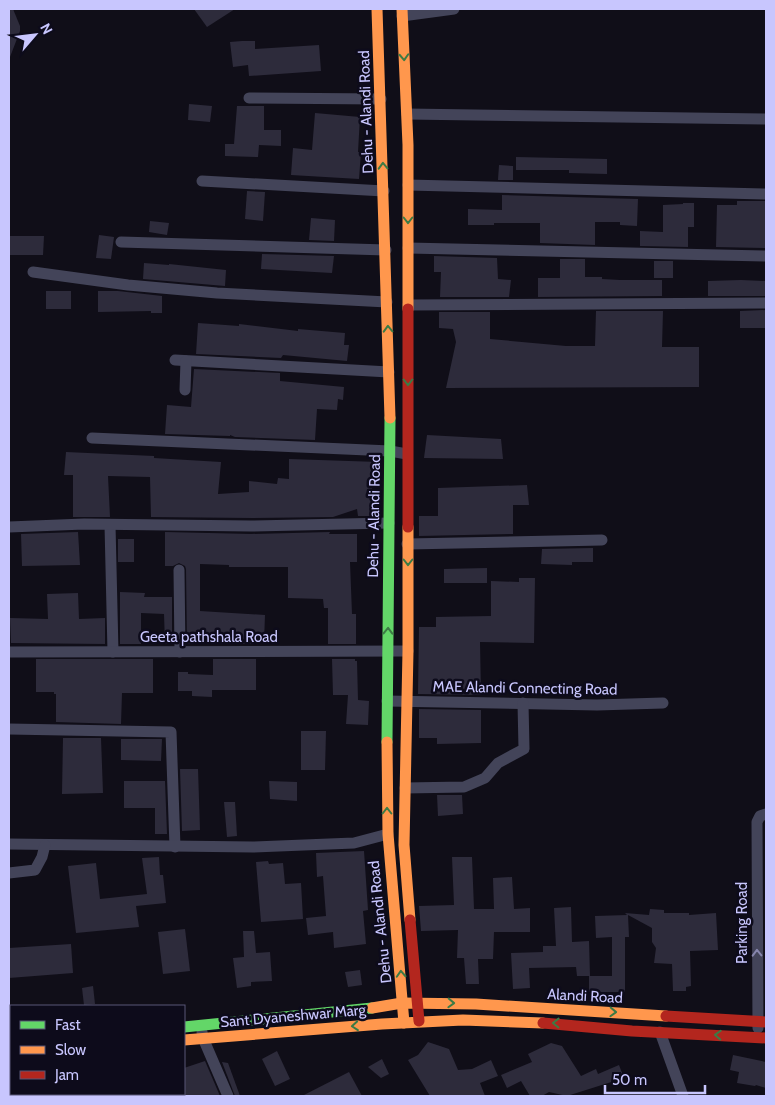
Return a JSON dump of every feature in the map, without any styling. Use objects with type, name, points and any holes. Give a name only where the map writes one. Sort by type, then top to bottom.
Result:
[{"type":"main road","name":"Dehu - Alandi Road","points":[[377,9],[389,372],[388,834],[404,1022]]},
{"type":"main road","name":"Dehu - Alandi Road","points":[[402,12],[408,185],[408,651],[405,871],[419,1021]]},
{"type":"main road","name":"Alandi Road","points":[[185,1027],[417,1002],[762,1022]]},
{"type":"main road","points":[[253,1020],[254,1034]]},
{"type":"main road","name":"Sant Dyaneshwar Marg","points":[[185,1040],[404,1022],[463,1020],[564,1024],[762,1038]]},
{"type":"street","points":[[402,12],[454,9]]},
{"type":"street","points":[[249,98],[381,98]]},
{"type":"street","points":[[407,114],[766,119]]},
{"type":"street","points":[[202,181],[384,191]]},
{"type":"street","points":[[408,185],[766,194]]},
{"type":"street","points":[[121,242],[386,250]]},
{"type":"street","points":[[408,248],[766,256]]},
{"type":"street","points":[[33,272],[128,285],[217,294],[387,302]]},
{"type":"street","points":[[408,305],[766,303]]},
{"type":"street","points":[[185,390],[181,360],[389,372]]},
{"type":"street","points":[[92,438],[390,451],[407,454]]},
{"type":"street","points":[[9,527],[110,524],[250,526],[389,523]]},
{"type":"street","points":[[110,524],[113,652]]},
{"type":"street","points":[[408,544],[602,540]]},
{"type":"street","points":[[179,570],[180,652]]},
{"type":"street","name":"Geeta pathshala Road","points":[[9,652],[408,651]]},
{"type":"street","name":"MAE Alandi Connecting Road","points":[[387,701],[597,705],[664,703]]},
{"type":"street","points":[[405,788],[464,787],[485,778],[498,763],[524,748],[523,704]]},
{"type":"street","points":[[9,729],[171,732],[175,847]]},
{"type":"street","name":"Parking Road","points":[[762,1038],[757,822],[760,816],[766,814]]},
{"type":"street","points":[[9,844],[253,847],[354,843],[388,834]]},
{"type":"street","points":[[9,873],[35,870],[42,857],[45,844]]},
{"type":"street","points":[[201,1026],[203,1038],[228,1096]]},
{"type":"street","points":[[660,1032],[683,1096]]},
{"type":"building","points":[[9,9],[13,9],[20,26],[20,31],[10,57],[9,57]]},
{"type":"building","points":[[194,9],[235,9],[207,27]]},
{"type":"building","points":[[255,41],[255,49],[319,45],[321,71],[249,76],[248,65],[233,67],[230,42]]},
{"type":"building","points":[[189,104],[212,106],[210,122],[188,120]]},
{"type":"building","points":[[237,106],[264,106],[264,130],[281,130],[281,146],[259,145],[258,157],[225,156],[225,144],[234,144]]},
{"type":"building","points":[[315,113],[360,117],[358,152],[361,152],[359,179],[291,175],[293,148],[312,150]]},
{"type":"building","points":[[516,157],[607,159],[607,174],[569,173],[569,170],[516,170]]},
{"type":"building","points":[[499,165],[513,166],[513,180],[498,180]]},
{"type":"building","points":[[247,191],[265,192],[263,221],[245,219]]},
{"type":"building","points":[[502,195],[638,199],[637,226],[620,225],[620,222],[595,222],[595,245],[540,243],[540,223],[468,225],[468,209],[502,210]]},
{"type":"building","points":[[737,201],[766,201],[766,248],[716,247],[717,205],[737,205]]},
{"type":"building","points":[[694,203],[694,227],[688,227],[688,247],[640,246],[640,231],[663,232],[663,205]]},
{"type":"building","points":[[311,218],[335,220],[334,241],[309,240]]},
{"type":"building","points":[[150,221],[169,223],[167,235],[149,232]]},
{"type":"building","points":[[99,235],[114,237],[111,259],[96,258]]},
{"type":"building","points":[[10,236],[44,236],[43,255],[9,255]]},
{"type":"building","points":[[262,254],[334,256],[332,273],[261,269]]},
{"type":"building","points":[[434,256],[497,258],[498,279],[511,280],[509,297],[440,297],[441,272],[434,272]]},
{"type":"building","points":[[560,259],[585,259],[585,277],[620,280],[662,280],[662,296],[538,297],[538,278],[560,278]]},
{"type":"building","points":[[654,261],[673,261],[673,278],[654,278]]},
{"type":"building","points":[[144,263],[226,270],[225,286],[143,279]]},
{"type":"building","points":[[708,281],[766,281],[766,296],[708,296]]},
{"type":"building","points":[[46,291],[71,291],[71,309],[46,309]]},
{"type":"building","points":[[98,291],[118,291],[162,296],[162,313],[151,313],[151,311],[98,312]]},
{"type":"building","points":[[766,310],[766,328],[740,328],[740,311]]},
{"type":"building","points":[[596,311],[663,311],[662,347],[699,347],[699,387],[446,388],[456,342],[453,329],[439,328],[439,312],[490,312],[490,339],[566,346],[595,346]]},
{"type":"building","points":[[198,323],[239,326],[239,324],[298,331],[298,329],[345,333],[344,345],[349,345],[347,361],[283,355],[281,358],[196,354]]},
{"type":"building","points":[[194,369],[280,373],[280,381],[344,387],[343,400],[338,399],[337,410],[317,409],[315,440],[235,437],[230,435],[165,434],[167,405],[191,407]]},
{"type":"building","points":[[427,435],[501,439],[503,459],[424,458]]},
{"type":"building","points":[[66,452],[154,456],[154,458],[221,462],[218,494],[249,492],[249,481],[277,484],[278,478],[289,479],[289,459],[379,462],[379,480],[371,480],[375,516],[358,516],[357,509],[333,517],[151,517],[150,477],[108,476],[110,517],[73,517],[73,475],[64,475]]},
{"type":"building","points":[[527,485],[529,505],[513,505],[513,534],[419,536],[419,516],[438,516],[438,488]]},
{"type":"building","points":[[78,532],[80,565],[22,566],[21,534]]},
{"type":"building","points":[[165,532],[251,534],[330,532],[329,534],[357,534],[357,562],[350,562],[352,614],[356,614],[356,644],[328,644],[328,608],[324,608],[323,599],[288,598],[288,567],[229,567],[229,565],[200,564],[200,611],[265,615],[264,642],[255,641],[255,644],[187,644],[186,569],[185,566],[179,563],[173,566],[165,566]]},
{"type":"building","points":[[118,539],[134,539],[134,562],[118,562]]},
{"type":"building","points":[[593,548],[593,562],[572,562],[572,565],[541,564],[542,549]]},
{"type":"building","points":[[487,568],[487,583],[444,583],[444,569]]},
{"type":"building","points":[[519,578],[535,578],[534,643],[480,642],[481,695],[418,694],[419,627],[436,627],[436,617],[491,616],[491,581],[519,582]]},
{"type":"building","points":[[120,592],[145,593],[144,597],[172,597],[172,644],[165,644],[164,614],[141,613],[141,644],[120,644]]},
{"type":"building","points":[[78,593],[79,619],[105,618],[105,644],[11,643],[10,618],[48,619],[47,594]]},
{"type":"building","points":[[36,659],[153,659],[153,693],[122,693],[121,724],[56,722],[56,694],[54,692],[36,692]]},
{"type":"building","points":[[213,659],[256,659],[256,690],[212,690],[212,697],[192,696],[192,691],[178,691],[178,672],[213,675]]},
{"type":"building","points":[[332,659],[355,659],[357,661],[358,700],[369,701],[368,725],[346,724],[348,695],[333,695]]},
{"type":"building","points":[[419,709],[481,710],[481,743],[437,744],[437,738],[419,738]]},
{"type":"building","points":[[301,731],[326,731],[325,770],[301,770]]},
{"type":"building","points":[[63,738],[101,738],[103,793],[62,794]]},
{"type":"building","points":[[121,739],[162,739],[161,761],[121,760]]},
{"type":"building","points":[[180,769],[198,769],[200,830],[182,831]]},
{"type":"building","points":[[124,781],[165,781],[167,834],[155,834],[155,808],[124,808]]},
{"type":"building","points":[[269,781],[297,782],[297,801],[270,799]]},
{"type":"building","points":[[437,795],[462,795],[463,814],[438,816]]},
{"type":"building","points":[[224,802],[235,802],[237,836],[227,837]]},
{"type":"building","points":[[364,851],[368,910],[363,911],[366,944],[334,948],[333,932],[308,935],[306,918],[326,916],[323,876],[317,877],[316,853]]},
{"type":"building","points":[[159,857],[160,875],[163,875],[166,903],[136,906],[139,927],[76,933],[68,866],[96,863],[100,899],[147,894],[142,858]]},
{"type":"building","points":[[452,857],[472,857],[474,909],[494,909],[493,878],[512,877],[514,909],[530,908],[530,932],[494,932],[493,959],[478,959],[479,984],[466,984],[464,958],[457,958],[458,930],[421,931],[419,906],[454,905]]},
{"type":"building","points":[[268,861],[269,864],[283,863],[285,884],[301,883],[303,919],[261,922],[256,862]]},
{"type":"building","points":[[571,907],[572,942],[589,941],[590,976],[577,976],[576,967],[529,968],[530,988],[513,989],[511,953],[543,952],[543,946],[556,946],[554,908]]},
{"type":"building","points":[[650,909],[664,910],[664,913],[689,913],[689,915],[716,913],[718,950],[690,951],[691,986],[686,987],[686,991],[673,991],[672,964],[654,963],[656,948],[652,942],[652,928],[628,915],[629,937],[625,937],[625,992],[589,992],[589,976],[612,976],[612,937],[596,938],[595,916],[627,915],[625,913],[649,915]]},
{"type":"building","points":[[185,929],[190,971],[163,974],[158,932]]},
{"type":"building","points":[[243,931],[254,931],[256,953],[270,952],[272,981],[251,982],[251,986],[237,988],[233,958],[244,957]]},
{"type":"building","points":[[71,944],[73,973],[9,978],[9,948]]},
{"type":"building","points":[[360,970],[362,985],[348,987],[345,972]]},
{"type":"building","points":[[93,986],[95,1004],[84,1005],[82,988]]},
{"type":"building","points":[[428,1042],[449,1049],[458,1070],[472,1069],[491,1060],[498,1076],[480,1083],[485,1096],[430,1096],[408,1060],[418,1055]]},
{"type":"building","points":[[551,1043],[562,1046],[581,1076],[596,1069],[598,1074],[619,1065],[624,1078],[567,1096],[549,1092],[542,1096],[530,1096],[521,1081],[507,1088],[501,1075],[532,1062],[528,1054]]},
{"type":"building","points":[[277,1051],[290,1079],[275,1086],[262,1059]]},
{"type":"building","points":[[733,1055],[766,1062],[766,1088],[737,1083],[739,1072],[730,1070]]},
{"type":"building","points":[[382,1059],[389,1074],[381,1078],[368,1067]]},
{"type":"building","points":[[205,1061],[220,1096],[184,1096],[185,1068]]},
{"type":"building","points":[[222,1062],[228,1063],[240,1096],[235,1096]]},
{"type":"building","points":[[349,1072],[362,1096],[302,1096]]},
{"type":"traffic: fast","points":[[387,742],[390,418]]},
{"type":"traffic: fast","points":[[185,1027],[372,1008]]},
{"type":"traffic: slow","points":[[377,9],[390,418]]},
{"type":"traffic: slow","points":[[402,9],[408,145],[408,309]]},
{"type":"traffic: slow","points":[[408,527],[408,651],[404,845],[410,920]]},
{"type":"traffic: slow","points":[[387,742],[388,834],[404,1023]]},
{"type":"traffic: slow","points":[[372,1008],[402,1003],[476,1004],[666,1016]]},
{"type":"traffic: slow","points":[[185,1040],[382,1024],[463,1020],[543,1023]]},
{"type":"traffic: jam","points":[[408,309],[408,527]]},
{"type":"traffic: jam","points":[[410,920],[419,1021]]},
{"type":"traffic: jam","points":[[666,1016],[766,1022]]},
{"type":"traffic: jam","points":[[543,1023],[632,1031],[766,1038]]}]
